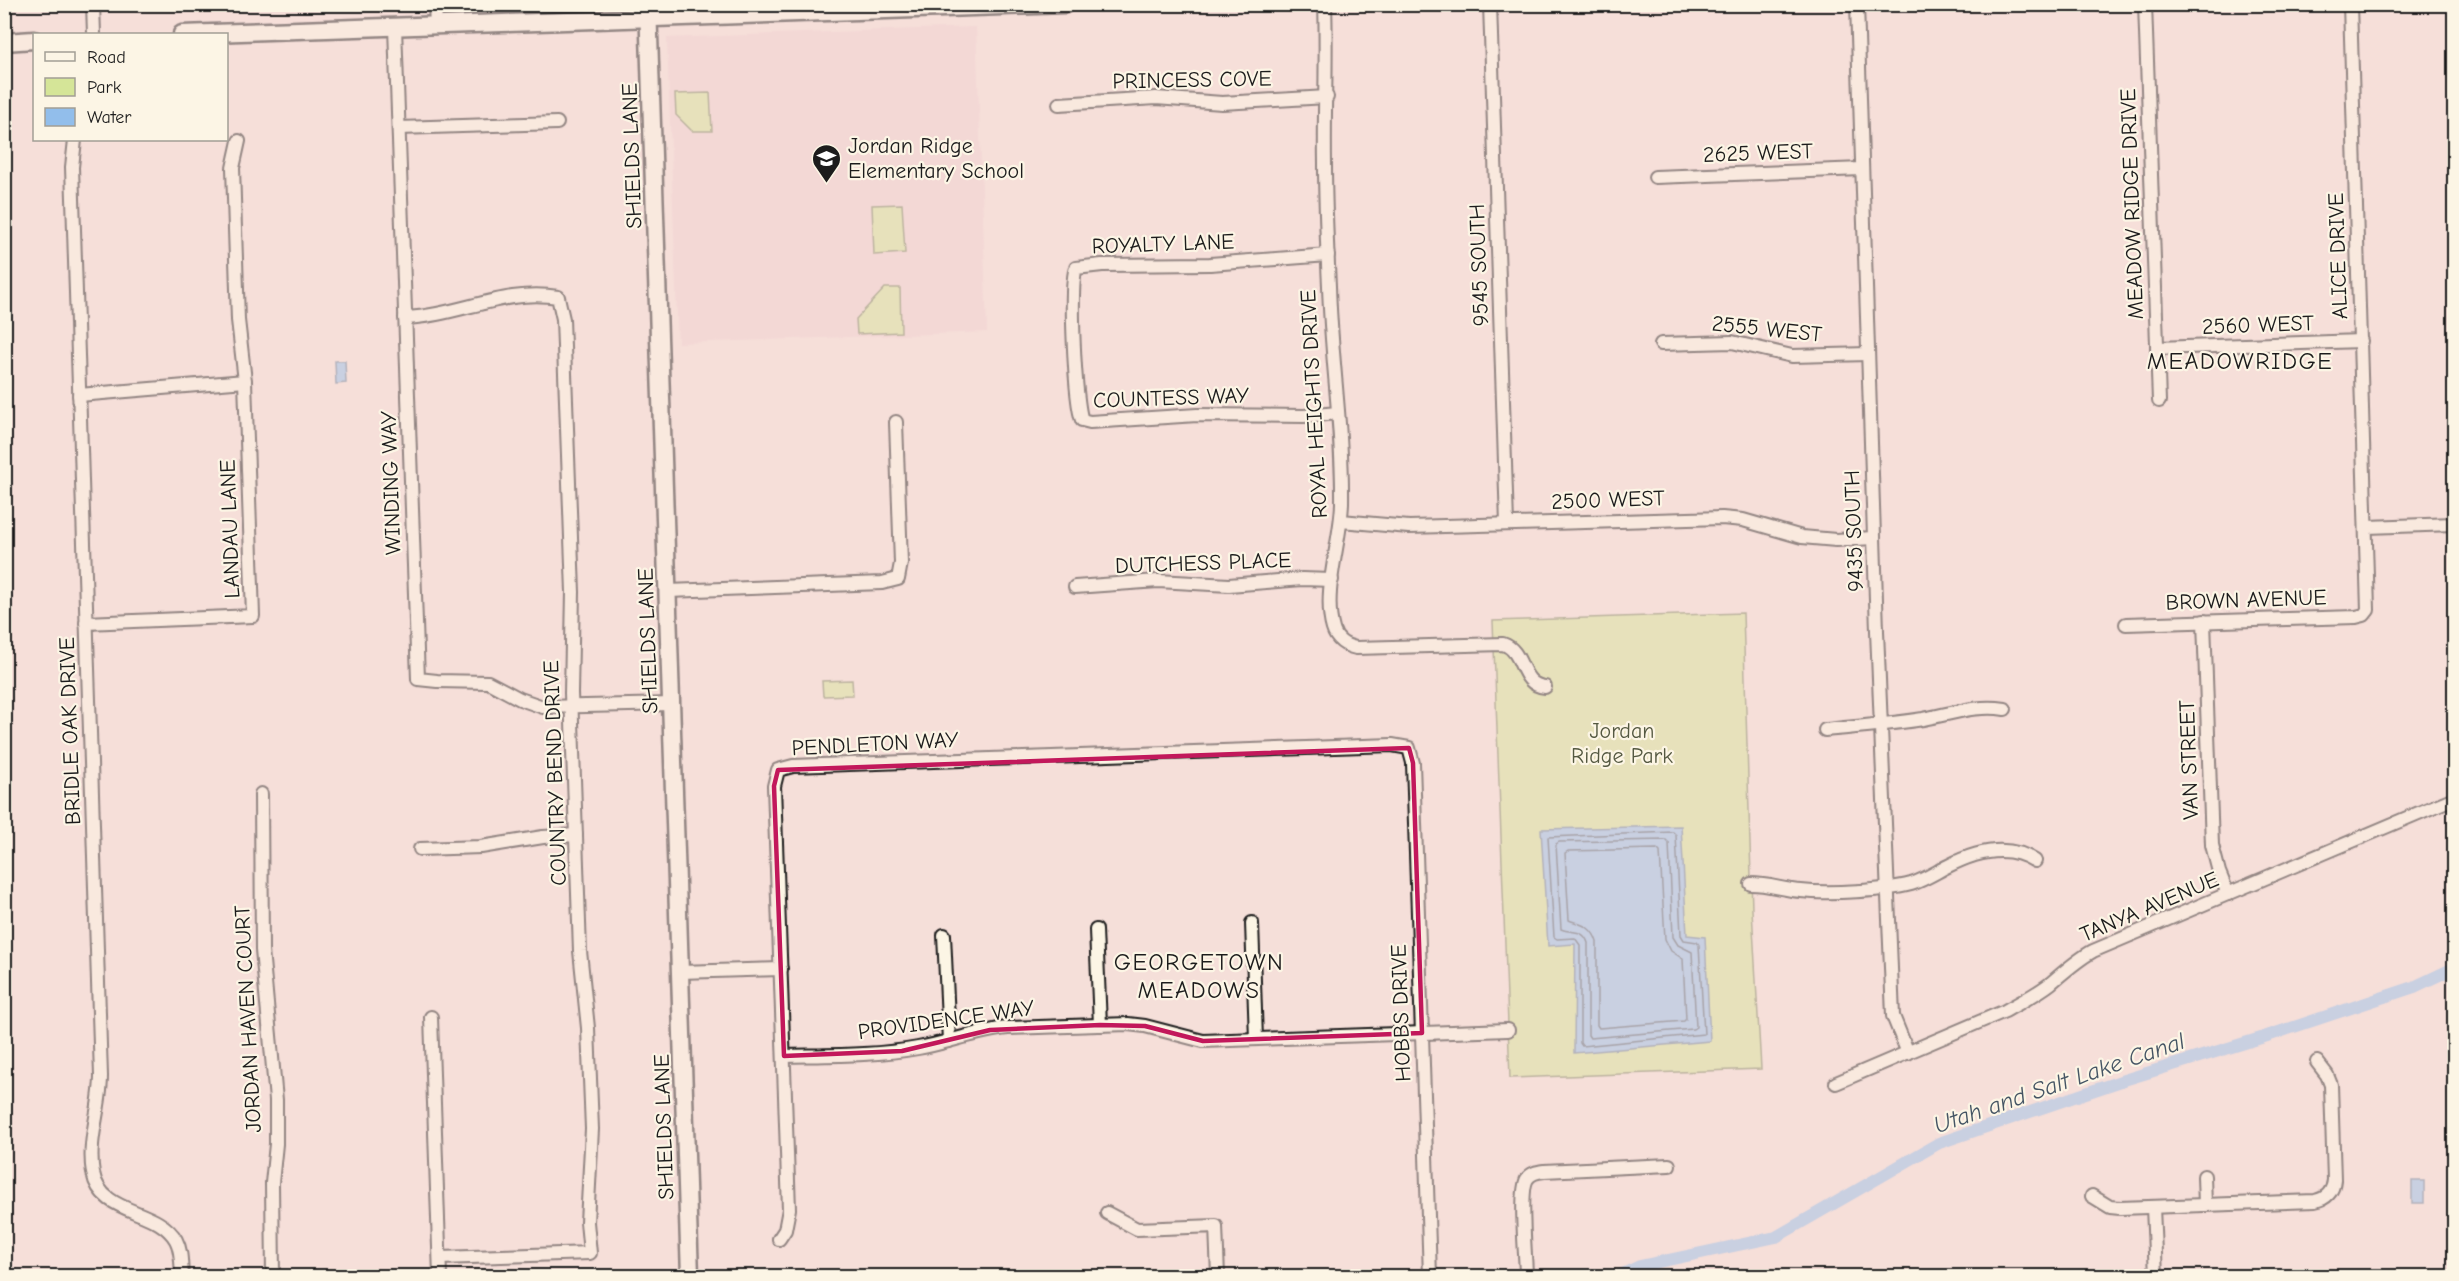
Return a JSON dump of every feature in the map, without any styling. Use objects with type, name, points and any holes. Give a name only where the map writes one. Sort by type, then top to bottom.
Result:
[{"type":"main road","points":[[212,33],[436,26],[649,12],[1065,4]]},
{"type":"main road","name":"SHIELDS LANE","points":[[649,12],[690,1276]]},
{"type":"main road","points":[[4,42],[33,40]]},
{"type":"street","points":[[93,4],[94,33]]},
{"type":"street","points":[[435,4],[436,26]]},
{"type":"street","name":"ROYAL HEIGHTS DRIVE","points":[[1325,4],[1327,97],[1324,162],[1331,346],[1338,413],[1341,521],[1332,580],[1333,631],[1348,647],[1364,649],[1503,644],[1514,651],[1530,681],[1535,685],[1545,687]]},
{"type":"street","name":"9545 SOUTH","points":[[1490,4],[1507,524]]},
{"type":"street","name":"9435 SOUTH","points":[[1857,4],[1874,538],[1893,1016],[1908,1053]]},
{"type":"street","name":"MEADOW RIDGE DRIVE","points":[[2145,4],[2159,401]]},
{"type":"street","name":"ALICE DRIVE","points":[[2350,4],[2370,604],[2367,613]]},
{"type":"street","name":"WINDING WAY","points":[[395,27],[418,679],[488,682],[532,704],[572,707],[672,704]]},
{"type":"street","name":"PRINCESS COVE","points":[[1059,104],[1156,98],[1222,104],[1260,99],[1327,97]]},
{"type":"street","points":[[399,128],[557,123]]},
{"type":"street","name":"BRIDLE OAK DRIVE","points":[[75,141],[72,167],[101,1076],[92,1152],[93,1173],[100,1190],[113,1203],[169,1232],[180,1252],[182,1276]]},
{"type":"street","points":[[79,395],[245,381],[244,355],[238,320],[234,180],[234,155],[239,141]]},
{"type":"street","name":"2625 WEST","points":[[1655,177],[1862,170]]},
{"type":"street","name":"ROYALTY LANE","points":[[1075,344],[1073,288],[1076,268],[1102,265],[1210,264],[1328,255]]},
{"type":"street","name":"COUNTRY BEND DRIVE","points":[[405,318],[439,315],[507,297],[547,295],[558,297],[563,319],[572,569],[572,707],[580,951],[588,1028],[592,1130],[587,1210],[590,1253],[440,1258]]},
{"type":"street","name":"2555 WEST","points":[[1661,344],[1732,342],[1792,356],[1868,354]]},
{"type":"street","name":"2560 WEST","points":[[2157,348],[2361,342]]},
{"type":"street","name":"COUNTESS WAY","points":[[1075,344],[1078,406],[1082,420],[1098,423],[1197,415],[1304,416],[1338,413]]},
{"type":"street","name":"LANDAU LANE","points":[[86,623],[253,616],[245,381]]},
{"type":"street","points":[[668,591],[882,583],[898,579],[901,563],[896,422]]},
{"type":"street","name":"2500 WEST","points":[[1341,521],[1409,527],[1722,518],[1753,523],[1802,537],[1836,540],[1874,538]]},
{"type":"street","points":[[2367,527],[2454,524]]},
{"type":"street","name":"DUTCHESS PLACE","points":[[1075,587],[1175,580],[1229,585],[1302,579],[1332,580]]},
{"type":"street","name":"BROWN AVENUE","points":[[2126,624],[2356,617],[2367,613]]},
{"type":"street","name":"VAN STREET","points":[[2204,621],[2212,845],[2228,894]]},
{"type":"street","points":[[1825,730],[1921,719],[1974,707],[1989,706],[2005,709]]},
{"type":"street","name":"PENDLETON WAY","points":[[779,1239],[785,1230],[789,1209],[774,786],[778,770],[785,767],[1392,745],[1408,748]]},
{"type":"street","name":"HOBBS DRIVE","points":[[1408,748],[1413,763],[1430,1276]]},
{"type":"street","name":"JORDAN HAVEN COURT","points":[[261,794],[262,950],[276,1100],[276,1144],[272,1183],[273,1276]]},
{"type":"street","name":"TANYA AVENUE","points":[[1836,1083],[1988,1019],[2020,1003],[2050,984],[2079,959],[2093,951],[2454,798]]},
{"type":"street","points":[[420,849],[481,847],[543,837],[576,835]]},
{"type":"street","points":[[1751,884],[1764,884],[1801,891],[1888,888],[1911,884],[1958,861],[1982,853],[2014,851],[2035,861]]},
{"type":"street","points":[[1252,923],[1256,1039]]},
{"type":"street","points":[[1096,930],[1100,1025]]},
{"type":"street","points":[[944,935],[949,1041]]},
{"type":"street","points":[[680,972],[781,969]]},
{"type":"street","points":[[431,1017],[440,1276]]},
{"type":"street","name":"PROVIDENCE WAY","points":[[784,1056],[902,1051],[990,1030],[1100,1025],[1145,1026],[1203,1041],[1508,1030]]},
{"type":"street","points":[[2092,1196],[2115,1208],[2315,1201],[2329,1195],[2334,1180],[2331,1091],[2327,1075],[2317,1062]]},
{"type":"street","points":[[1526,1276],[1523,1196],[1526,1181],[1530,1176],[1544,1171],[1669,1165]]},
{"type":"street","points":[[2204,1176],[2205,1205]]},
{"type":"street","points":[[2153,1207],[2156,1276]]},
{"type":"street","points":[[1107,1213],[1137,1229],[1216,1226],[1218,1276]]},
{"type":"highlighted area","points":[[1409,748],[1413,763],[1422,1033],[1203,1041],[1145,1026],[1100,1025],[990,1030],[902,1051],[784,1056],[774,786],[778,770]]},
{"type":"shaded area","name":"Jordan Ridge Elementary School","points":[[976,27],[987,332],[678,343],[667,38]]},
{"type":"green space","points":[[710,93],[712,131],[692,131],[676,115],[675,94]]},
{"type":"green space","points":[[902,204],[905,253],[874,255],[872,205]]},
{"type":"green space","points":[[885,288],[900,288],[901,332],[857,334],[856,319]]},
{"type":"green space","name":"Jordan Ridge Park","points":[[1743,613],[1752,910],[1761,1069],[1510,1078],[1493,621]]},
{"type":"green space","points":[[852,680],[853,695],[823,696],[822,681]]},
{"type":"water","points":[[335,361],[345,361],[346,383],[336,384]]},
{"type":"water","points":[[1681,826],[1687,935],[1705,937],[1710,1041],[1574,1053],[1575,944],[1548,946],[1541,829]]},
{"type":"water","points":[[2412,1181],[2424,1181],[2424,1203],[2412,1203]]},
{"type":"waterway","name":"Utah and Salt Lake Canal","points":[[1619,1276],[1640,1266],[1776,1237],[1939,1143],[2124,1080],[2261,1038],[2414,987],[2454,968]]},
{"type":"place","name":"Jordan Ridge Elementary School","points":[[827,184]]},
{"type":"district","name":"MEADOWRIDGE","points":[[2240,361]]},
{"type":"district","name":"GEORGETOWN MEADOWS","points":[[1199,976]]}]
